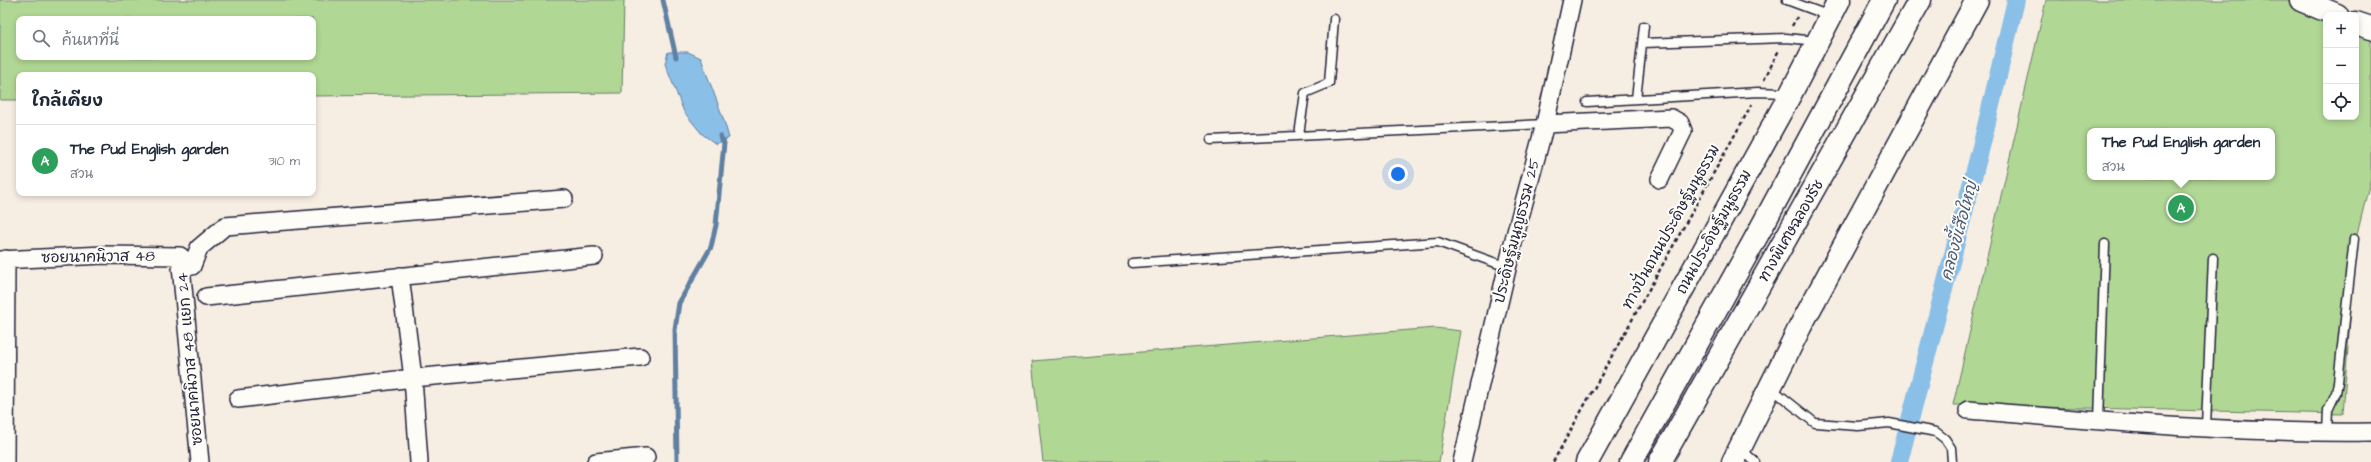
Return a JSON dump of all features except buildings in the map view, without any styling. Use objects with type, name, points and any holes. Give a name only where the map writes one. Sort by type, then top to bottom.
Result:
[{"type":"main road","name":"ทางพิเศษฉลองรัช","points":[[1631,462],[1753,243],[1884,0]]},
{"type":"main road","name":"ทางพิเศษฉลองรัช","points":[[1660,462],[1920,0]]},
{"type":"main road","points":[[1742,457],[1770,387],[1800,327],[1977,0]]},
{"type":"main road","points":[[2301,0],[2330,12]]},
{"type":"main road","name":"ถนนประดิษฐ์มนูธรรม","points":[[1587,462],[1791,93],[1835,8]]},
{"type":"main road","points":[[2359,24],[2371,28]]},
{"type":"street","name":"ประดิษฐ์มนูญธรรม 25","points":[[1462,462],[1507,267],[1545,124],[1572,0]]},
{"type":"street","points":[[1545,124],[1671,118],[1680,123],[1683,131],[1660,179]]},
{"type":"street","points":[[186,261],[225,226],[564,199]]},
{"type":"street","name":"ซอยนาคนิวาส 48","points":[[3,260],[104,255],[186,261]]},
{"type":"street","points":[[206,297],[594,256]]},
{"type":"street","points":[[3,260],[2,382],[5,462]]},
{"type":"street","name":"ซอยนาคนิวาส 48 แยก 24","points":[[186,261],[200,462]]},
{"type":"street","points":[[400,276],[413,378],[420,462]]},
{"type":"street","points":[[238,399],[413,378],[640,357]]},
{"type":"street","points":[[1968,410],[2099,421],[2327,432],[2371,432]]},
{"type":"street","points":[[596,462],[646,457]]},
{"type":"lane","points":[[1787,0],[1802,6],[1835,8]]},
{"type":"lane","points":[[1299,135],[1305,93],[1329,83],[1334,19]]},
{"type":"lane","points":[[1636,99],[1644,26]]},
{"type":"lane","points":[[1642,43],[1786,38],[1818,41]]},
{"type":"lane","points":[[1587,102],[1758,92],[1791,93]]},
{"type":"lane","points":[[1211,140],[1545,124]]},
{"type":"lane","points":[[2327,432],[2328,410],[2336,393],[2338,382],[2354,239]]},
{"type":"lane","points":[[1132,263],[1438,242],[1507,267]]},
{"type":"lane","points":[[2099,421],[2105,244]]},
{"type":"lane","points":[[2206,426],[2213,258]]},
{"type":"lane","points":[[1770,387],[1815,423],[1858,426],[1889,422],[1936,432],[1945,439],[1951,448],[1952,462]]},
{"type":"path","name":"ทางปั่นถนนประดิษฐ์มนูธรรม","points":[[1553,462],[1758,92],[1802,6]]},
{"type":"green space","points":[[0,0],[624,0],[622,93],[316,96],[316,72],[16,72],[16,100],[0,100]]},
{"type":"green space","points":[[2046,0],[2301,0],[2323,13],[2323,120],[2359,120],[2359,24],[2371,28],[2371,177],[2356,239],[2343,414],[1953,405]]},
{"type":"green space","points":[[1435,328],[1461,331],[1439,462],[1043,462],[1032,361]]},
{"type":"water","points":[[668,52],[688,52],[701,58],[729,138],[716,144],[702,134],[684,112],[665,64]]},
{"type":"waterway","points":[[663,0],[676,57]]},
{"type":"waterway","name":"คลองขี้เสือใหญ่","points":[[1899,462],[1982,143],[2016,0]]},
{"type":"waterway","points":[[677,462],[675,329],[679,303],[711,247],[716,225],[724,143],[720,136]]},
{"type":"place","name":"The Pud English garden","points":[[2181,208]]}]
